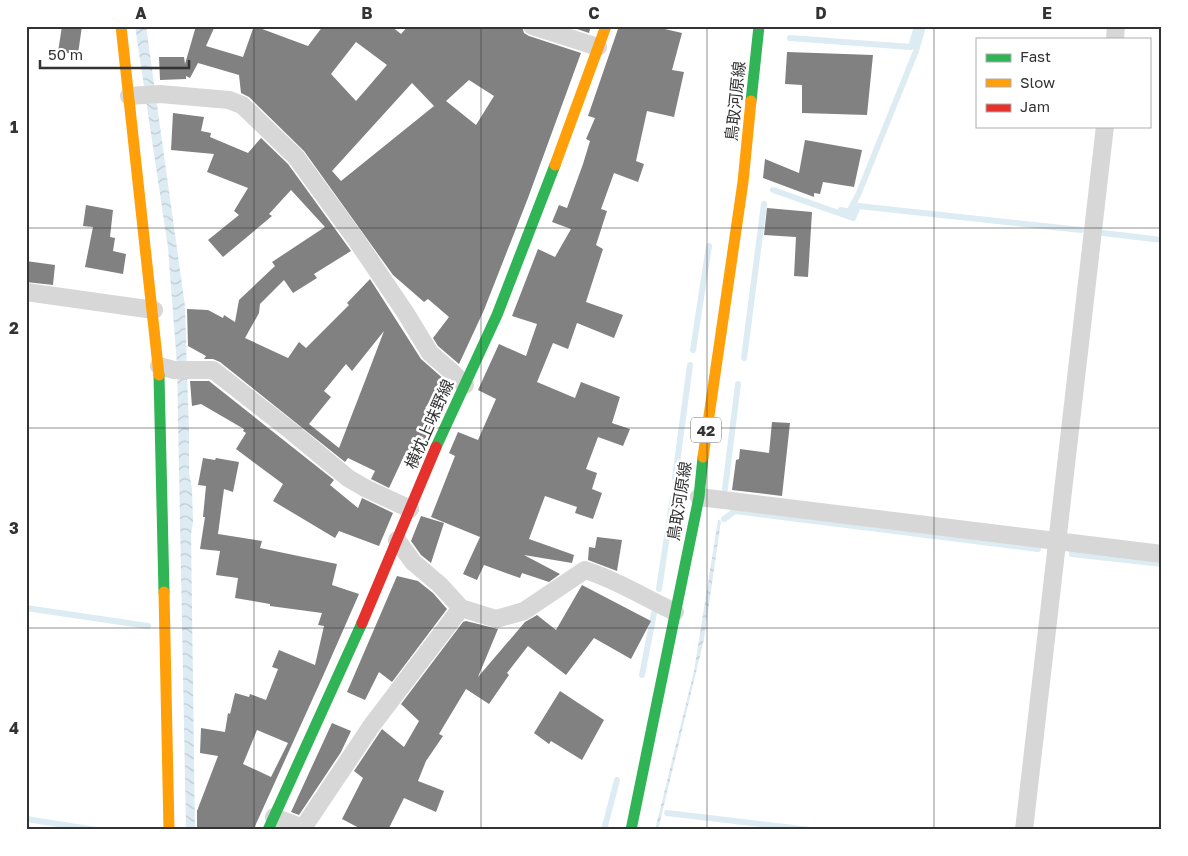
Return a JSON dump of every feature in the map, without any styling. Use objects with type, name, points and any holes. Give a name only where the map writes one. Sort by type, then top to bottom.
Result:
[{"type":"street","points":[[121,26],[154,310],[158,366],[169,830]]},
{"type":"street","points":[[532,26],[598,47]]},
{"type":"street","name":"横枕上味野線","points":[[271,823],[336,682],[410,509],[497,315],[541,203],[606,26]]},
{"type":"street","name":"鳥取河原線","points":[[631,830],[699,497],[704,445],[743,182],[759,26]]},
{"type":"street","points":[[129,96],[160,94],[229,100],[242,105],[296,157],[406,312],[430,353],[465,385]]},
{"type":"street","points":[[1024,830],[1105,128]]},
{"type":"street","points":[[26,292],[154,310]]},
{"type":"street","points":[[158,366],[174,370],[213,370],[348,478],[410,509]]},
{"type":"street","points":[[699,497],[1162,554]]},
{"type":"street","points":[[397,540],[413,562],[440,585],[461,608],[496,619],[524,611],[585,570],[606,577],[675,612]]},
{"type":"street","points":[[271,823],[302,828],[372,725],[461,608]]},
{"type":"water","points":[[135,26],[146,26],[185,306],[189,473],[192,489],[193,522],[191,534],[195,830],[186,830],[177,365],[168,248]]},
{"type":"water","points":[[718,520],[721,521],[704,639],[658,830],[655,830],[694,671]]},
{"type":"building","points":[[62,26],[82,26],[78,54],[58,52]]},
{"type":"building","points":[[196,26],[215,26],[206,46],[243,57],[254,26],[308,46],[323,26],[391,26],[401,34],[408,26],[522,26],[524,33],[529,36],[581,53],[528,198],[484,310],[459,364],[438,346],[433,338],[449,317],[428,299],[424,302],[393,275],[304,151],[249,97],[241,93],[239,75],[198,63],[190,78],[186,76],[186,79],[160,80],[159,57],[184,57],[185,64]],"holes":[[[356,42],[387,65],[356,101],[331,74]],[[469,80],[494,96],[476,125],[446,101]],[[412,83],[434,106],[341,181],[332,171]]]},
{"type":"building","points":[[568,26],[591,26],[589,33]]},
{"type":"building","points":[[619,26],[652,26],[682,33],[672,70],[684,72],[674,117],[647,111],[636,161],[644,164],[638,182],[614,173],[601,209],[607,211],[596,245],[603,249],[586,302],[623,315],[614,338],[577,323],[568,349],[553,343],[537,382],[575,398],[581,382],[620,397],[612,423],[630,429],[623,446],[598,437],[586,469],[597,473],[592,489],[602,493],[593,519],[575,513],[577,507],[545,496],[529,539],[574,555],[572,563],[524,555],[560,574],[549,582],[522,573],[520,578],[484,565],[477,580],[463,574],[480,537],[431,517],[455,456],[449,453],[458,432],[478,440],[496,399],[478,390],[499,344],[526,356],[537,324],[512,316],[538,249],[555,257],[571,229],[552,222],[559,205],[567,208],[583,164],[590,141],[586,139],[595,118],[588,116]]},
{"type":"building","points":[[787,52],[873,55],[867,115],[802,113],[802,85],[785,84]]},
{"type":"building","points":[[173,113],[204,117],[201,131],[211,133],[210,137],[248,153],[261,138],[288,164],[351,251],[314,274],[317,278],[293,293],[284,280],[260,304],[259,313],[245,338],[288,358],[299,342],[306,348],[349,305],[347,303],[370,279],[421,359],[446,381],[425,408],[436,415],[415,461],[404,456],[389,488],[371,479],[375,471],[348,458],[345,462],[220,362],[213,359],[204,359],[206,356],[188,346],[187,309],[208,310],[223,318],[224,315],[235,322],[239,300],[275,266],[272,262],[325,227],[291,190],[269,214],[272,216],[223,257],[208,240],[239,215],[234,211],[248,188],[207,172],[214,154],[171,150]],"holes":[[[384,331],[339,448],[309,424],[331,397],[324,391],[346,364],[352,371]]]},
{"type":"building","points":[[805,140],[862,150],[854,187],[823,182],[820,194],[814,193],[814,197],[763,178],[765,159],[799,173]]},
{"type":"building","points":[[86,205],[113,210],[110,237],[115,238],[113,251],[126,254],[123,274],[85,267],[93,227],[83,226]]},
{"type":"building","points":[[767,208],[812,212],[808,277],[794,276],[796,237],[764,235]]},
{"type":"building","points":[[26,261],[55,265],[53,285],[26,282]]},
{"type":"building","points":[[190,381],[209,381],[334,480],[330,485],[358,508],[362,498],[393,513],[379,546],[339,531],[335,538],[273,501],[283,484],[236,449],[246,433],[243,431],[244,429],[201,404],[192,406]]},
{"type":"building","points":[[772,422],[790,423],[782,496],[732,490],[736,460],[739,459],[740,449],[769,453]]},
{"type":"building","points":[[203,458],[239,462],[233,492],[224,489],[218,534],[262,541],[260,548],[337,564],[332,585],[359,594],[254,830],[197,830],[197,811],[218,756],[200,753],[201,728],[225,732],[228,713],[230,714],[235,693],[249,697],[250,694],[266,700],[278,669],[272,667],[279,650],[315,665],[324,626],[318,625],[322,613],[270,606],[270,604],[235,598],[238,578],[216,575],[220,551],[200,549],[205,517],[203,517],[206,486],[198,485]],"holes":[[[257,730],[288,743],[271,777],[243,764]]]},
{"type":"building","points":[[421,516],[444,523],[431,563],[421,555],[411,541]]},
{"type":"building","points":[[597,537],[622,540],[617,571],[588,560],[589,547],[595,548]]},
{"type":"building","points":[[397,576],[418,581],[433,593],[447,609],[392,682],[379,672],[365,700],[347,692]]},
{"type":"building","points":[[582,585],[651,621],[631,659],[594,638],[566,675],[528,646],[507,673],[509,675],[489,704],[466,689],[439,734],[443,736],[426,761],[418,781],[444,791],[436,812],[404,798],[388,830],[363,830],[342,819],[363,778],[354,771],[382,729],[404,747],[419,721],[401,704],[463,622],[466,621],[498,629],[478,677],[525,622],[537,615],[556,630]]},
{"type":"building","points":[[560,691],[604,720],[582,760],[551,741],[549,744],[534,733]]},
{"type":"building","points":[[332,723],[351,731],[341,752],[299,815],[291,812]]},
{"type":"waterway","points":[[790,38],[911,47],[917,26]]},
{"type":"waterway","points":[[841,210],[849,212],[858,195],[916,51],[923,26]]},
{"type":"waterway","points":[[773,190],[853,218],[858,206],[1081,230]]},
{"type":"waterway","points":[[744,358],[764,204]]},
{"type":"waterway","points":[[1103,233],[1162,240]]},
{"type":"waterway","points":[[693,350],[709,246]]},
{"type":"waterway","points":[[675,478],[690,365]]},
{"type":"waterway","points":[[725,489],[738,384]]},
{"type":"waterway","points":[[659,589],[673,497]]},
{"type":"waterway","points":[[724,519],[735,511],[1038,549]]},
{"type":"waterway","points":[[1072,554],[1162,564]]},
{"type":"waterway","points":[[26,608],[148,626]]},
{"type":"waterway","points":[[642,675],[654,613]]},
{"type":"waterway","points":[[604,830],[617,780]]},
{"type":"waterway","points":[[667,813],[810,830]]},
{"type":"waterway","points":[[26,819],[96,830]]},
{"type":"traffic: fast","points":[[751,101],[759,26]]},
{"type":"traffic: fast","points":[[436,447],[497,315],[555,165]]},
{"type":"traffic: fast","points":[[159,375],[164,592]]},
{"type":"traffic: fast","points":[[631,830],[699,497],[703,457]]},
{"type":"traffic: fast","points":[[268,830],[362,623]]},
{"type":"traffic: slow","points":[[121,26],[159,375]]},
{"type":"traffic: slow","points":[[555,165],[606,26]]},
{"type":"traffic: slow","points":[[703,457],[743,182],[751,101]]},
{"type":"traffic: slow","points":[[164,592],[169,830]]},
{"type":"traffic: jam","points":[[362,623],[436,447]]}]
